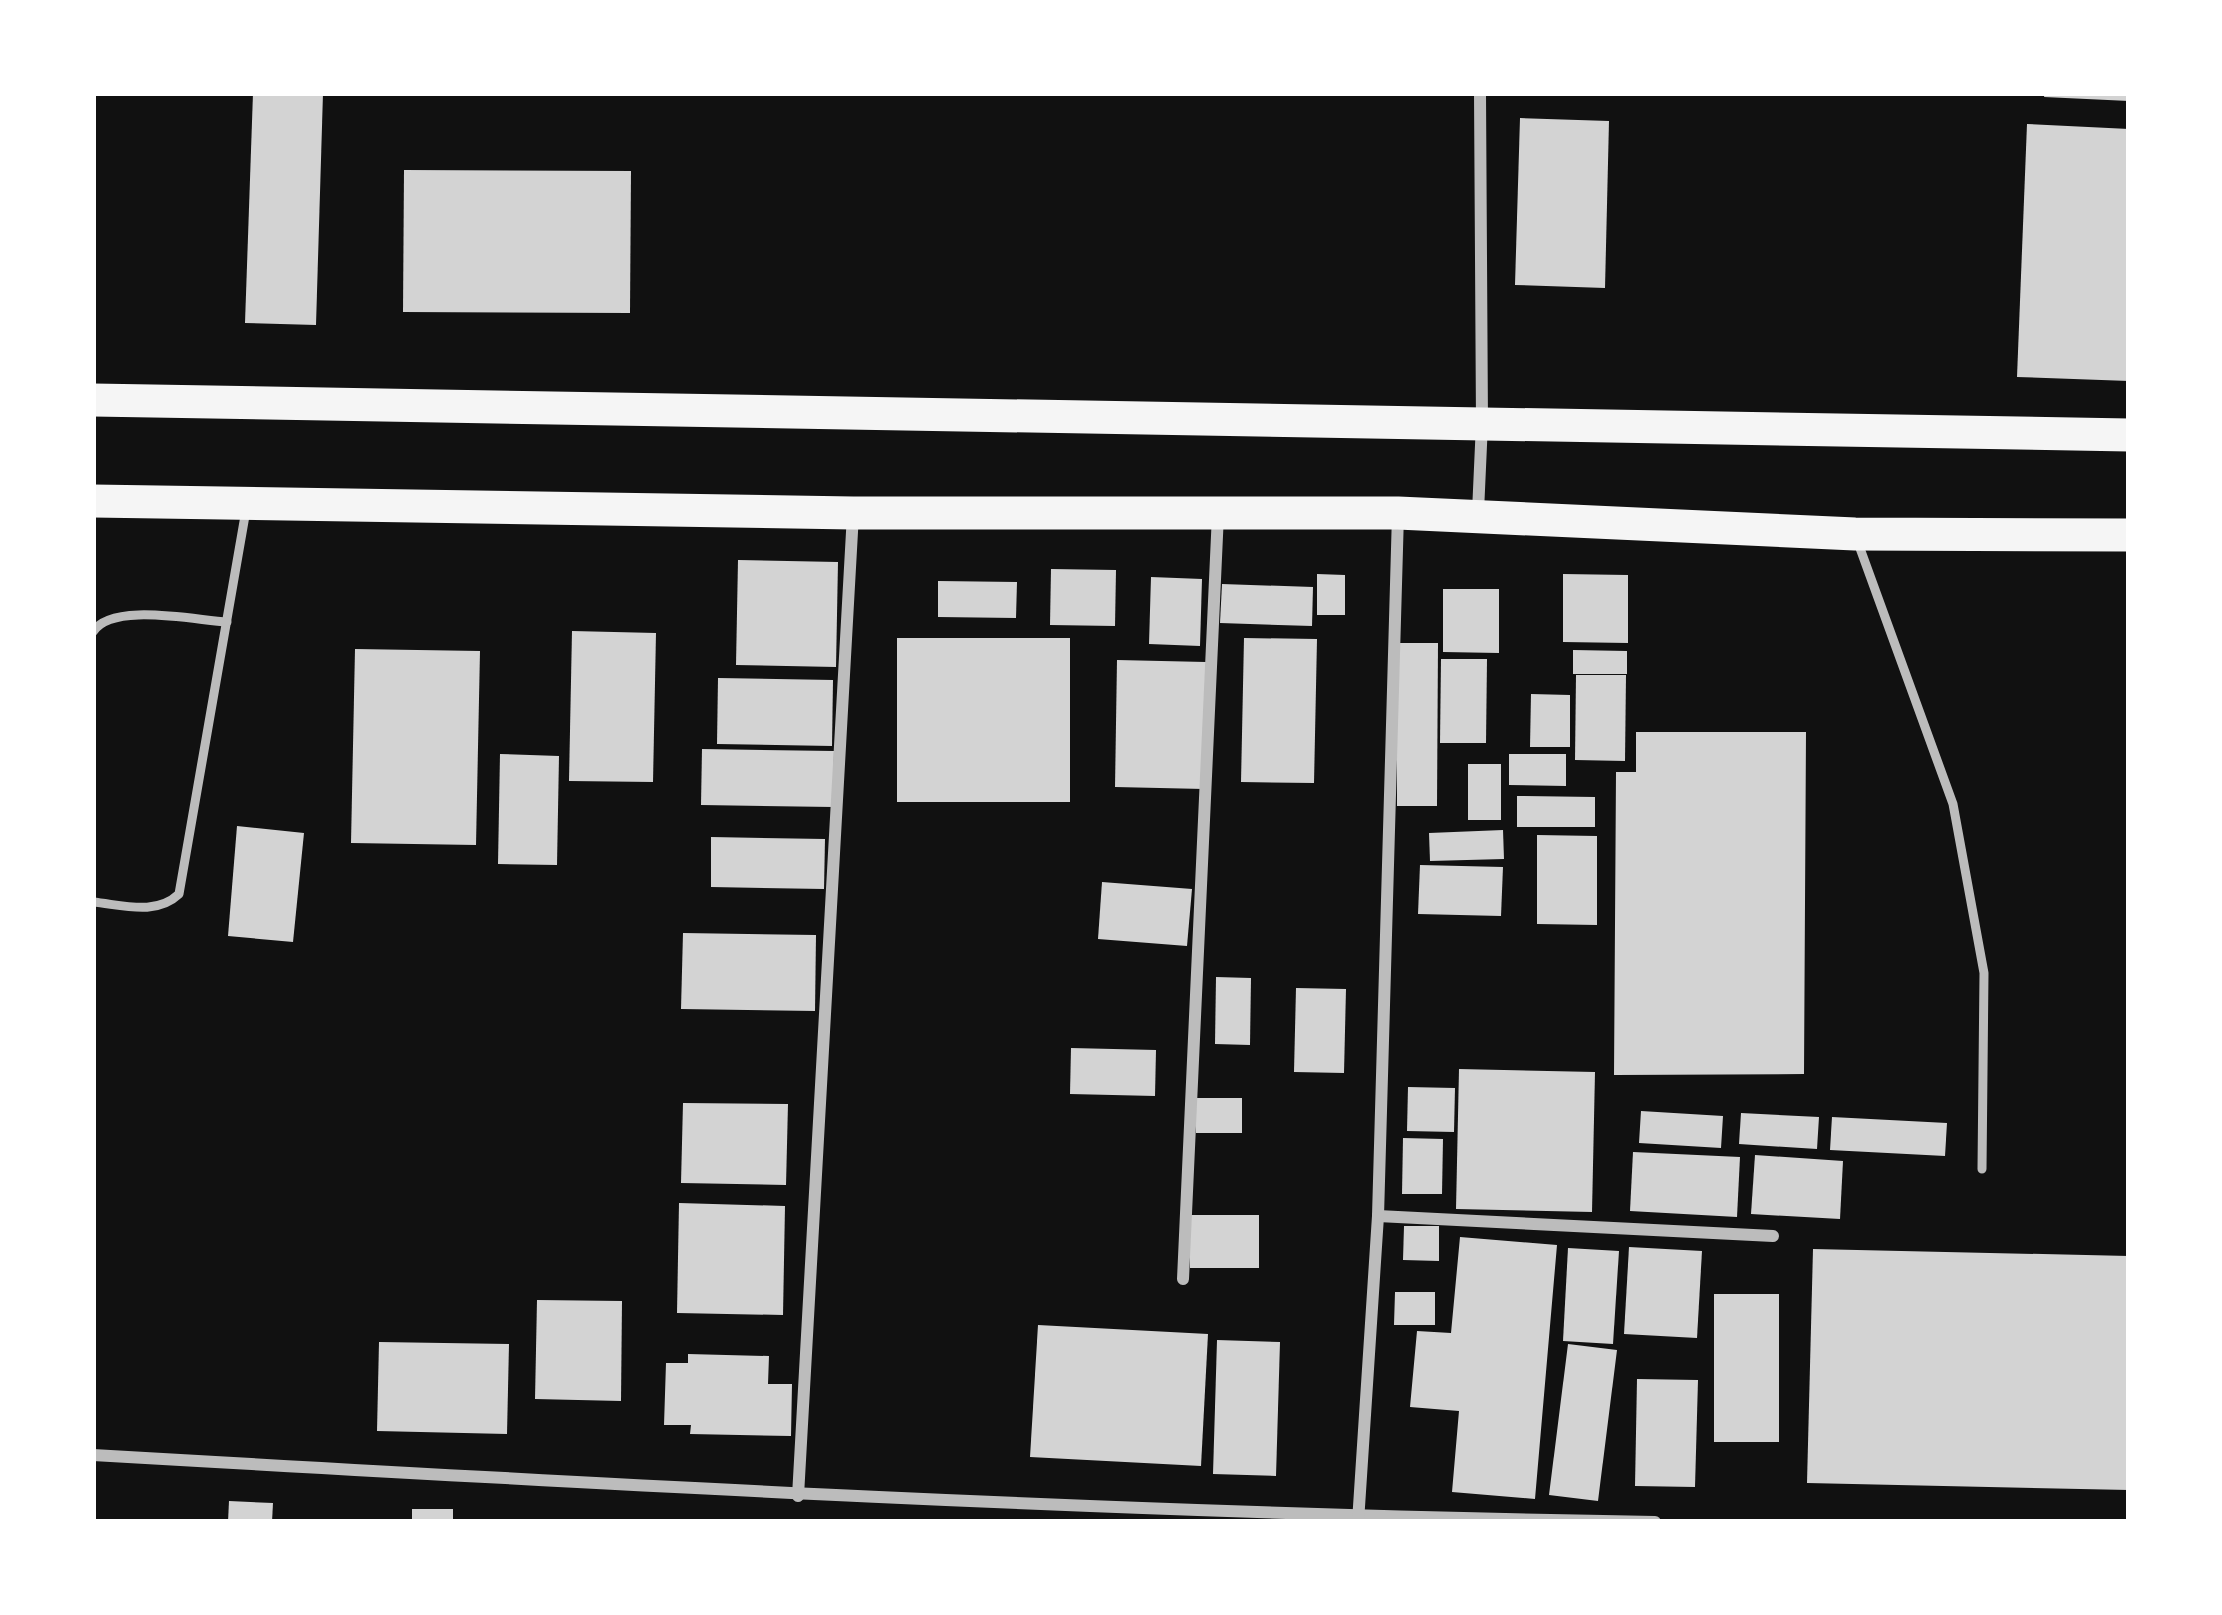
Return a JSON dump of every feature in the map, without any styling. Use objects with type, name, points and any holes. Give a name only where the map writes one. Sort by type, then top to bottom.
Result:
[{"type":"highway","points":[[93,400],[2129,436]]},
{"type":"highway","points":[[93,501],[853,513],[1399,513],[1855,534],[2129,535]]},
{"type":"street","points":[[1478,515],[1480,93]]},
{"type":"street","points":[[798,1496],[853,513]]},
{"type":"street","points":[[1358,1520],[1378,1216],[1399,513]]},
{"type":"street","points":[[1183,1279],[1219,514]]},
{"type":"street","points":[[1378,1216],[1773,1236]]},
{"type":"street","points":[[93,1455],[798,1496],[1358,1520],[1654,1522]]},
{"type":"street","points":[[1000,1502],[1000,1522]]},
{"type":"lane","points":[[93,902],[150,908],[167,905],[179,894],[247,503]]},
{"type":"lane","points":[[1855,534],[1953,804],[1984,974],[1982,1169]]},
{"type":"lane","points":[[93,632],[98,623],[122,614],[227,622]]},
{"type":"building","points":[[253,93],[323,93],[316,325],[245,323]]},
{"type":"building","points":[[2045,93],[2129,93],[2129,101],[2044,97]]},
{"type":"building","points":[[1520,118],[1609,121],[1605,288],[1515,285]]},
{"type":"building","points":[[2027,124],[2129,129],[2129,381],[2017,377]]},
{"type":"building","points":[[404,170],[631,171],[630,313],[403,312]]},
{"type":"building","points":[[738,560],[838,562],[836,667],[736,665]]},
{"type":"building","points":[[1051,569],[1116,570],[1115,626],[1050,625]]},
{"type":"building","points":[[1317,574],[1345,575],[1345,615],[1317,615]]},
{"type":"building","points":[[1563,574],[1628,575],[1628,643],[1563,642]]},
{"type":"building","points":[[1151,577],[1202,579],[1200,646],[1149,644]]},
{"type":"building","points":[[938,581],[1017,582],[1016,618],[938,617]]},
{"type":"building","points":[[1222,584],[1313,587],[1312,626],[1220,623]]},
{"type":"building","points":[[1443,589],[1499,589],[1499,653],[1443,652]]},
{"type":"building","points":[[572,631],[656,633],[653,782],[569,781]]},
{"type":"building","points":[[897,638],[1070,638],[1070,802],[897,802]]},
{"type":"building","points":[[1244,638],[1317,639],[1314,783],[1241,782]]},
{"type":"building","points":[[1397,643],[1438,643],[1437,806],[1397,806]]},
{"type":"building","points":[[355,649],[480,651],[476,845],[351,843]]},
{"type":"building","points":[[1573,650],[1627,651],[1627,674],[1573,674]]},
{"type":"building","points":[[1441,659],[1487,659],[1486,743],[1440,743]]},
{"type":"building","points":[[1117,660],[1206,662],[1204,789],[1115,787]]},
{"type":"building","points":[[1576,675],[1626,675],[1625,761],[1575,760]]},
{"type":"building","points":[[718,678],[833,680],[832,746],[717,744]]},
{"type":"building","points":[[1531,694],[1570,695],[1570,747],[1530,747]]},
{"type":"building","points":[[1636,732],[1806,732],[1804,1074],[1614,1075],[1616,772],[1636,772]]},
{"type":"building","points":[[702,749],[834,751],[833,807],[701,805]]},
{"type":"building","points":[[500,754],[559,756],[557,865],[498,864]]},
{"type":"building","points":[[1509,754],[1566,754],[1566,786],[1509,785]]},
{"type":"building","points":[[1468,764],[1501,764],[1501,820],[1468,820]]},
{"type":"building","points":[[1517,796],[1595,797],[1595,827],[1517,827]]},
{"type":"building","points":[[237,826],[304,833],[293,942],[228,936]]},
{"type":"building","points":[[1503,830],[1504,859],[1430,861],[1429,833]]},
{"type":"building","points":[[1537,835],[1597,836],[1597,925],[1537,924]]},
{"type":"building","points":[[711,837],[825,839],[824,889],[711,887]]},
{"type":"building","points":[[1420,865],[1503,867],[1501,916],[1418,914]]},
{"type":"building","points":[[1102,882],[1192,889],[1187,946],[1098,939]]},
{"type":"building","points":[[683,933],[816,935],[815,1011],[681,1009]]},
{"type":"building","points":[[1216,977],[1251,978],[1250,1045],[1215,1044]]},
{"type":"building","points":[[1296,988],[1346,989],[1344,1073],[1294,1072]]},
{"type":"building","points":[[1071,1048],[1156,1050],[1155,1096],[1070,1094]]},
{"type":"building","points":[[1459,1069],[1595,1072],[1592,1212],[1456,1209]]},
{"type":"building","points":[[1408,1087],[1455,1088],[1454,1132],[1407,1131]]},
{"type":"building","points":[[1196,1098],[1242,1098],[1242,1133],[1196,1133]]},
{"type":"building","points":[[683,1103],[788,1104],[786,1185],[681,1183]]},
{"type":"building","points":[[1641,1111],[1723,1116],[1721,1148],[1639,1143]]},
{"type":"building","points":[[1741,1113],[1819,1117],[1817,1149],[1739,1144]]},
{"type":"building","points":[[1832,1117],[1947,1123],[1945,1156],[1830,1150]]},
{"type":"building","points":[[1403,1138],[1443,1139],[1442,1194],[1402,1194]]},
{"type":"building","points":[[1633,1152],[1740,1157],[1737,1217],[1630,1211]]},
{"type":"building","points":[[1755,1155],[1843,1161],[1840,1219],[1751,1214]]},
{"type":"building","points":[[679,1203],[785,1206],[783,1315],[677,1313]]},
{"type":"building","points":[[1190,1215],[1259,1215],[1259,1268],[1190,1268]]},
{"type":"building","points":[[1404,1226],[1439,1226],[1439,1261],[1403,1260]]},
{"type":"building","points":[[1460,1237],[1557,1245],[1535,1499],[1452,1492],[1459,1411],[1410,1407],[1417,1331],[1451,1333]]},
{"type":"building","points":[[1629,1247],[1702,1251],[1697,1338],[1624,1334]]},
{"type":"building","points":[[1568,1248],[1619,1251],[1613,1344],[1563,1341]]},
{"type":"building","points":[[1813,1249],[2129,1256],[2129,1490],[1807,1483]]},
{"type":"building","points":[[1395,1292],[1435,1292],[1435,1325],[1394,1325]]},
{"type":"building","points":[[1714,1294],[1779,1294],[1779,1442],[1714,1442]]},
{"type":"building","points":[[537,1300],[622,1301],[621,1401],[535,1399]]},
{"type":"building","points":[[1038,1325],[1208,1334],[1201,1466],[1030,1457]]},
{"type":"building","points":[[1217,1340],[1280,1342],[1276,1476],[1213,1474]]},
{"type":"building","points":[[379,1342],[509,1344],[507,1434],[377,1431]]},
{"type":"building","points":[[1568,1344],[1617,1350],[1598,1501],[1549,1495]]},
{"type":"building","points":[[688,1354],[769,1356],[768,1384],[792,1384],[791,1436],[690,1434],[691,1425],[664,1425],[666,1363],[688,1363]]},
{"type":"building","points":[[1637,1379],[1698,1380],[1695,1487],[1635,1486]]},
{"type":"building","points":[[229,1501],[273,1503],[272,1522],[228,1522]]},
{"type":"building","points":[[412,1509],[453,1509],[453,1522],[412,1522]]}]
